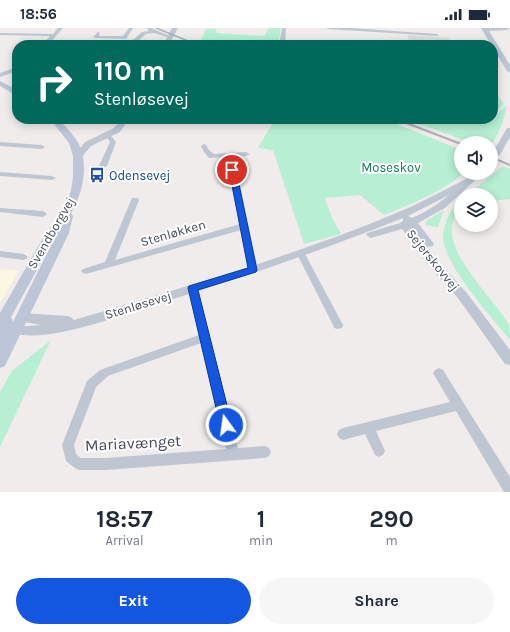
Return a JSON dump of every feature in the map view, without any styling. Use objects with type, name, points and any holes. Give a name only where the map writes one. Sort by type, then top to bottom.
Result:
[{"type":"main road","points":[[0,83],[12,91]]},
{"type":"main road","name":"Svendborgvej","points":[[8,323],[41,262],[46,243],[72,203],[78,177],[78,156],[73,142],[58,124]]},
{"type":"main road","points":[[0,342],[8,323],[63,233],[72,203]]},
{"type":"main road","points":[[0,362],[8,323]]},
{"type":"street","points":[[50,40],[61,28]]},
{"type":"street","points":[[98,33],[95,37],[124,38],[131,28]]},
{"type":"street","points":[[147,28],[170,37]]},
{"type":"street","points":[[168,40],[175,28]]},
{"type":"street","points":[[283,40],[284,28]]},
{"type":"street","points":[[328,28],[437,35]]},
{"type":"street","points":[[405,28],[409,34]]},
{"type":"street","points":[[485,28],[507,28]]},
{"type":"street","points":[[485,28],[492,40]]},
{"type":"street","points":[[136,40],[144,33],[154,31]]},
{"type":"street","points":[[0,34],[54,35]]},
{"type":"street","points":[[498,50],[510,71]]},
{"type":"street","points":[[0,75],[12,71]]},
{"type":"street","points":[[78,156],[88,144],[117,130],[121,124]]},
{"type":"street","points":[[498,150],[510,130]]},
{"type":"street","points":[[73,142],[107,134]]},
{"type":"street","points":[[103,166],[113,142],[107,134]]},
{"type":"street","points":[[0,144],[42,147]]},
{"type":"street","points":[[204,146],[206,151],[212,156],[246,154]]},
{"type":"street","points":[[230,155],[253,270]]},
{"type":"street","points":[[0,174],[52,178]]},
{"type":"street","name":"Stenløsevej","points":[[8,323],[32,331],[71,326],[253,270],[405,220],[445,197],[470,180]]},
{"type":"street","name":"Stenløkken","points":[[109,264],[135,200]]},
{"type":"street","points":[[0,210],[42,214]]},
{"type":"street","name":"Sejerskovvej","points":[[405,220],[444,265],[462,295],[510,360]]},
{"type":"street","name":"Stenløkken","points":[[86,271],[244,226]]},
{"type":"street","points":[[0,254],[24,256]]},
{"type":"street","points":[[301,254],[338,325]]},
{"type":"street","points":[[193,288],[233,454]]},
{"type":"street","name":"Mariavænget","points":[[205,337],[104,373],[91,384],[68,445],[70,457],[79,464],[106,464],[265,452]]},
{"type":"street","points":[[439,373],[510,490]]},
{"type":"street","points":[[343,434],[459,406]]},
{"type":"street","points":[[368,428],[379,451]]},
{"type":"shaded area","points":[[408,35],[449,38],[450,40],[408,40]]},
{"type":"shaded area","points":[[0,269],[19,271],[0,303]]},
{"type":"green space","points":[[269,28],[281,28],[279,40],[201,40],[206,29],[216,29],[217,33],[264,36]]},
{"type":"green space","points":[[498,96],[504,104],[498,109]]},
{"type":"green space","points":[[507,105],[497,135],[454,136],[420,124],[498,124],[498,113]]},
{"type":"green space","name":"Moseskov","points":[[272,124],[396,124],[454,147],[455,180],[416,202],[384,215],[360,195],[325,198],[332,218],[341,234],[304,244],[273,150],[258,148]]},
{"type":"green space","points":[[503,166],[510,169],[510,199],[498,200],[498,188],[476,188],[486,180],[498,180],[498,170]]},
{"type":"green space","points":[[454,208],[452,237],[458,252],[467,269],[509,325],[510,340],[482,307],[463,281],[448,256],[444,244],[443,232]]},
{"type":"green space","points":[[444,210],[438,227],[425,225],[426,221]]},
{"type":"green space","points":[[51,340],[0,447],[0,392],[12,371]]},
{"type":"railway","points":[[156,28],[186,40]]},
{"type":"railway","points":[[409,124],[454,141]]},
{"type":"railway","points":[[498,160],[510,165]]},
{"type":"place","name":"Odensevej","points":[[97,175]]},
{"type":"route","points":[[226,425],[193,288],[253,270],[232,170]]}]
